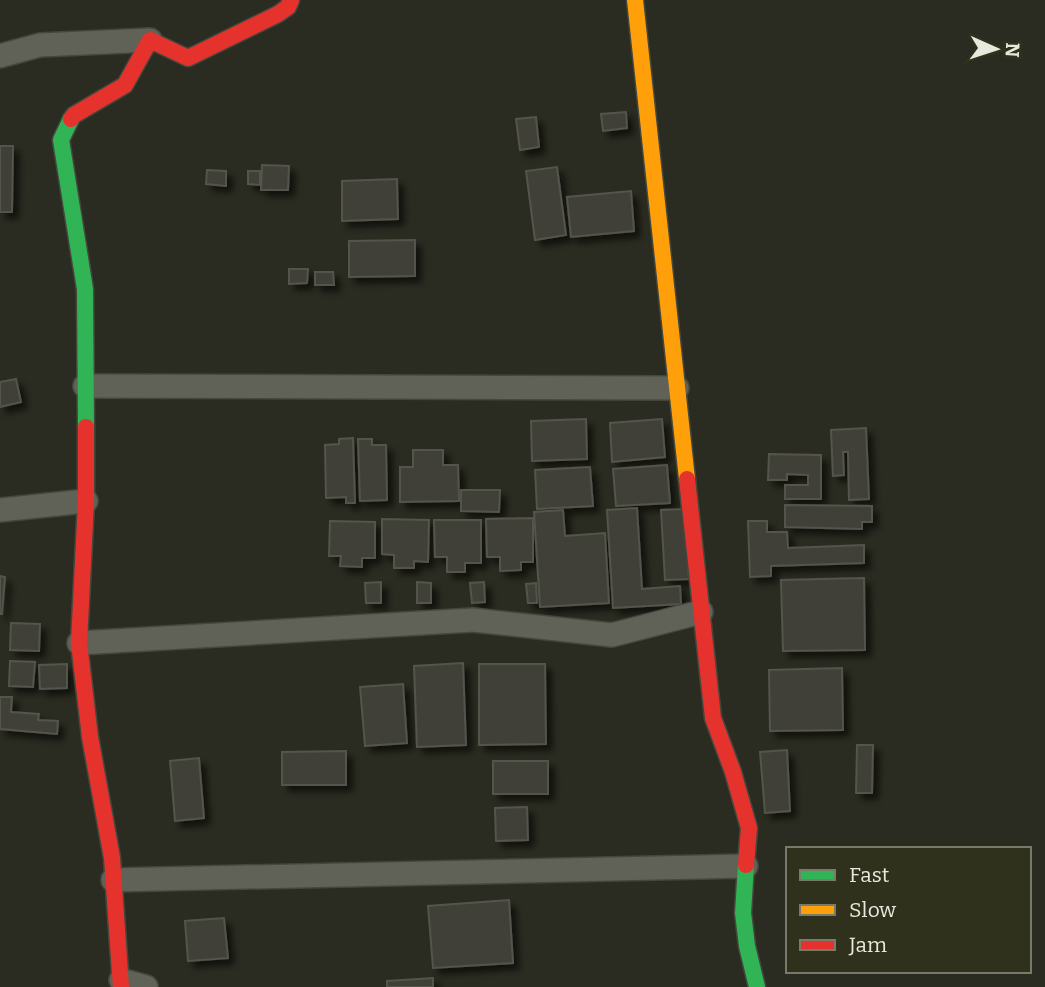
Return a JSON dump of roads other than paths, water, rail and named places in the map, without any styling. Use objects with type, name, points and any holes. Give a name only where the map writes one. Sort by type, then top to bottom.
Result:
[{"type":"street","points":[[0,56],[40,44],[150,40],[188,58],[278,14],[288,7],[291,0]]},
{"type":"street","points":[[635,0],[713,718],[733,772],[749,828],[743,913],[747,946],[757,987]]},
{"type":"street","points":[[146,987],[121,983],[112,858],[90,737],[79,643],[86,501],[85,289],[61,140],[74,115],[125,85],[150,40]]},
{"type":"street","points":[[85,386],[677,387]]},
{"type":"street","points":[[0,510],[86,501]]},
{"type":"street","points":[[79,643],[473,620],[612,635],[701,612]]},
{"type":"street","points":[[113,880],[746,866]]}]
